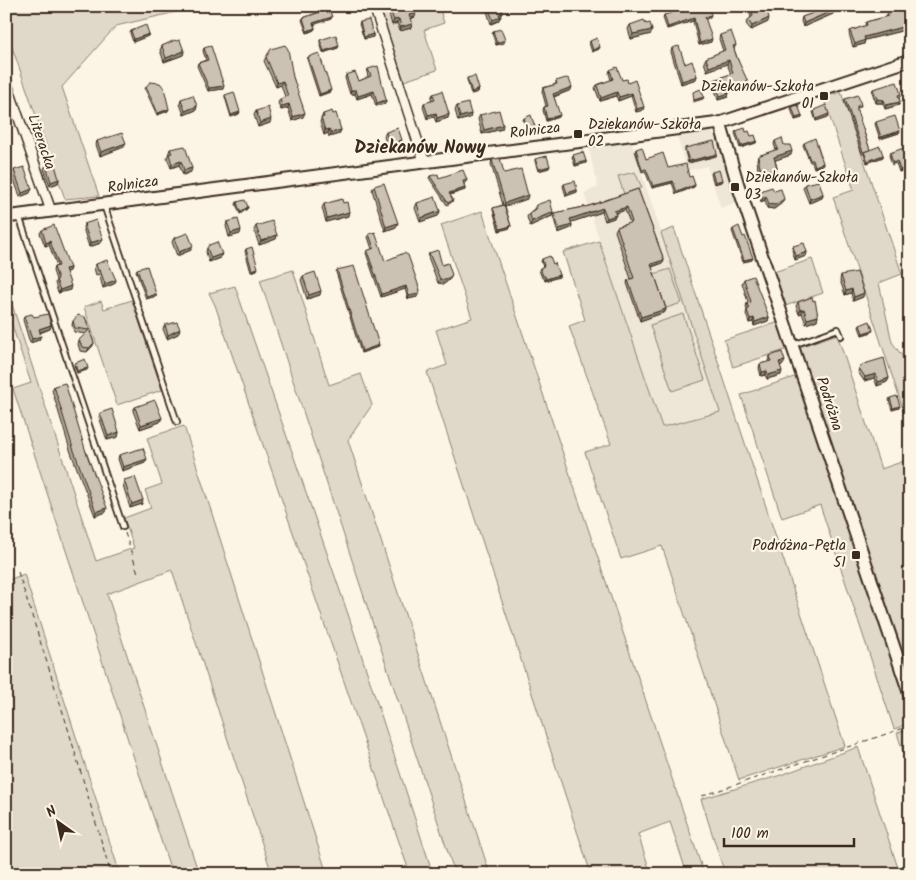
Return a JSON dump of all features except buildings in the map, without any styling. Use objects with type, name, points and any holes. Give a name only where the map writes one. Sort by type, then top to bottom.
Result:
[{"type":"street","points":[[374,6],[424,161]]},
{"type":"street","name":"Rolnicza","points":[[6,217],[720,122],[910,60]]},
{"type":"street","name":"Literacka","points":[[6,81],[51,211]]},
{"type":"street","name":"Podróżna","points":[[720,122],[738,185],[910,695]]},
{"type":"lane","points":[[103,204],[178,422]]},
{"type":"lane","points":[[19,215],[123,528]]},
{"type":"lane","points":[[793,345],[838,329],[841,336]]},
{"type":"path","points":[[123,528],[139,576]]},
{"type":"path","points":[[18,572],[66,722],[111,874]]},
{"type":"path","points":[[702,796],[910,726]]},
{"type":"shaded area","points":[[6,6],[202,6],[116,26],[62,87],[99,196],[65,199],[6,30]]},
{"type":"shaded area","points":[[379,6],[439,6],[444,23],[424,30],[437,70],[404,81]]},
{"type":"shaded area","points":[[841,92],[902,274],[879,283],[892,342],[910,367],[910,430],[833,197],[854,190],[823,97]]},
{"type":"shaded area","points":[[711,132],[717,137],[739,201],[721,208],[707,166],[687,171],[677,136]]},
{"type":"shaded area","points":[[631,141],[721,412],[662,427],[584,193],[598,187],[588,146]]},
{"type":"shaded area","points":[[635,172],[642,188],[624,194],[618,176]]},
{"type":"shaded area","points":[[482,211],[704,874],[687,874],[670,822],[638,834],[651,874],[591,874],[427,372],[447,365],[436,330],[472,318],[441,225]]},
{"type":"shaded area","points":[[674,228],[845,746],[739,780],[662,546],[621,559],[585,452],[611,444],[569,326],[585,320],[563,252],[599,241],[662,427],[720,412],[661,233]]},
{"type":"shaded area","points":[[812,259],[823,293],[785,306],[774,272]]},
{"type":"shaded area","points":[[670,269],[682,303],[666,308],[654,274]]},
{"type":"shaded area","points":[[293,270],[329,385],[361,374],[372,405],[348,440],[490,874],[455,874],[260,280]]},
{"type":"shaded area","points":[[6,286],[96,561],[134,548],[124,518],[151,508],[145,490],[162,484],[147,438],[184,426],[327,874],[272,874],[172,570],[107,594],[199,874],[172,874],[13,389],[31,383],[6,307]]},
{"type":"shaded area","points":[[235,286],[349,617],[433,874],[410,874],[215,305],[209,293]]},
{"type":"shaded area","points":[[132,300],[162,390],[117,405],[84,307],[101,301],[104,309]]},
{"type":"shaded area","points":[[683,314],[705,380],[672,391],[650,325]]},
{"type":"shaded area","points":[[779,322],[788,349],[733,367],[724,340]]},
{"type":"shaded area","points":[[837,334],[881,469],[910,459],[910,680],[799,347]]},
{"type":"shaded area","points":[[797,376],[910,715],[910,723],[894,729],[820,505],[782,518],[741,395]]},
{"type":"shaded area","points":[[24,574],[120,874],[6,874],[6,581]]},
{"type":"shaded area","points":[[910,729],[910,773],[897,733]]},
{"type":"shaded area","points":[[858,747],[900,874],[725,874],[701,799],[781,775]]},
{"type":"place","name":"Dziekanów-Szkoła 01","points":[[824,96]]},
{"type":"place","name":"Dziekanów-Szkoła 02","points":[[578,134]]},
{"type":"place","name":"Dziekanów-Szkoła 03","points":[[735,187]]},
{"type":"place","name":"Podróżna-Pętla 51","points":[[856,555]]},
{"type":"district","name":"Dziekanów Nowy","points":[[420,148]]}]
